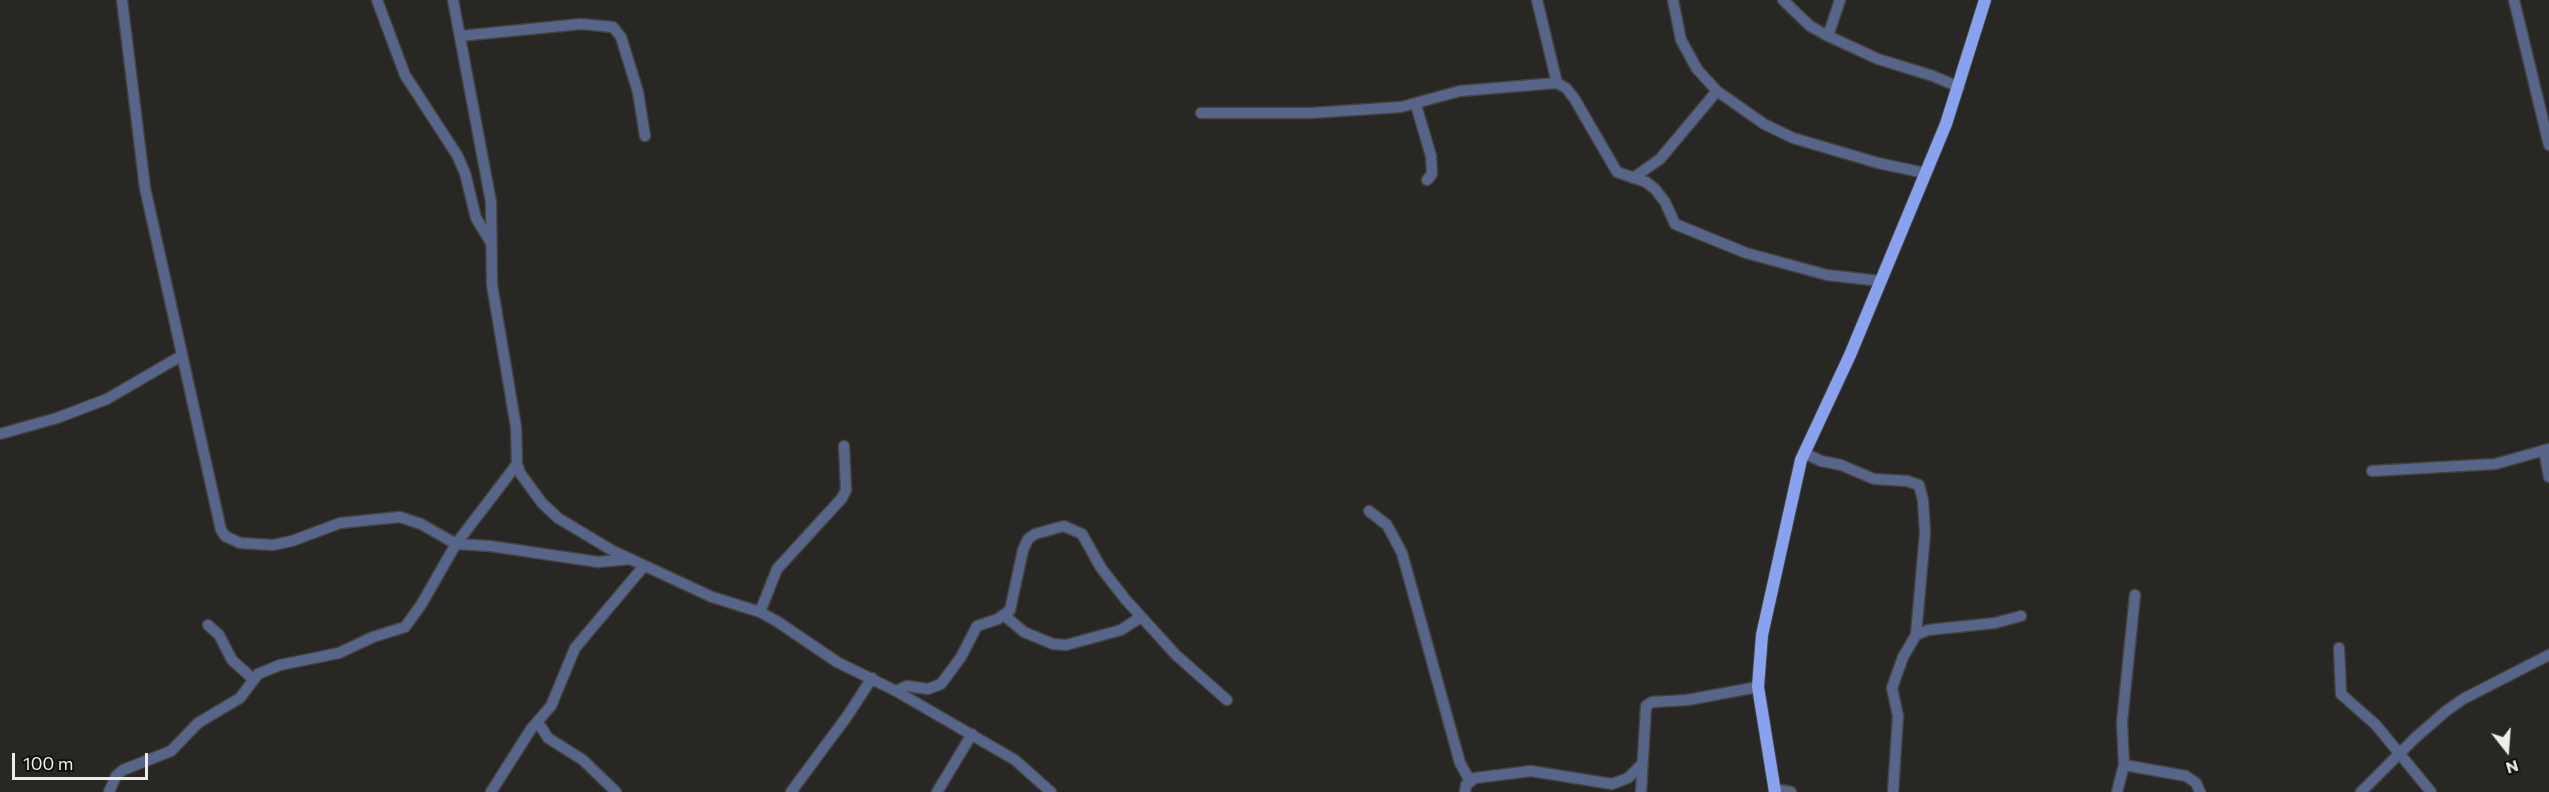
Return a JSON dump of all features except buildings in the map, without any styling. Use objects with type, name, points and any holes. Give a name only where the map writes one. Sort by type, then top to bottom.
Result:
[{"type":"main road","points":[[1775,791],[1758,687],[1762,635],[1804,453],[1850,355],[1925,173],[1959,87],[1985,0]]},
{"type":"street","points":[[122,0],[145,188],[220,530],[230,540],[256,546],[285,543],[340,524],[395,517],[413,521],[456,544],[490,546],[598,562],[631,558]]},
{"type":"street","points":[[377,0],[405,75],[457,155],[465,173],[476,218],[491,243]]},
{"type":"street","points":[[453,0],[491,202],[492,285],[516,427],[518,464],[526,481],[553,514],[644,566],[675,577],[712,597],[760,612],[778,622],[837,662],[896,691],[1015,760],[1051,792]]},
{"type":"street","points":[[1537,0],[1557,82],[1574,98],[1617,172],[1655,189],[1665,202],[1675,224],[1746,253],[1827,275],[1880,281]]},
{"type":"street","points":[[1673,0],[1684,47],[1697,69],[1717,91],[1778,133],[1878,163],[1925,173]]},
{"type":"street","points":[[1783,0],[1801,19],[1828,36],[1878,59],[1933,76],[1959,87]]},
{"type":"street","points":[[1828,36],[1840,0]]},
{"type":"street","points":[[2514,0],[2549,145]]},
{"type":"street","points":[[460,36],[581,24],[613,27],[621,37],[638,92],[645,136]]},
{"type":"street","points":[[1201,113],[1311,113],[1416,105],[1460,91],[1557,82]]},
{"type":"street","points":[[1633,178],[1660,159],[1717,91]]},
{"type":"street","points":[[1416,105],[1431,156],[1432,174],[1427,180]]},
{"type":"street","points":[[0,434],[57,418],[107,399],[181,356]]},
{"type":"street","points":[[760,612],[777,570],[842,498],[846,490],[844,446]]},
{"type":"street","points":[[2372,471],[2474,467],[2515,460],[2547,449],[2549,477]]},
{"type":"street","points":[[1804,453],[1874,479],[1907,481],[1919,485],[1925,514],[1925,532],[1916,635],[1904,657],[1892,688],[1898,716],[1893,792]]},
{"type":"street","points":[[109,792],[116,776],[123,770],[171,751],[198,723],[240,698],[253,679],[280,665],[339,653],[373,637],[405,627],[426,597],[456,544],[518,464]]},
{"type":"street","points":[[1369,511],[1387,525],[1402,553],[1460,763],[1470,781]]},
{"type":"street","points":[[896,691],[907,686],[928,689],[940,684],[961,657],[976,626],[1005,616],[1014,600],[1023,550],[1028,539],[1035,534],[1064,526],[1082,534],[1110,581],[1176,655],[1227,700]]},
{"type":"street","points":[[491,792],[531,729],[551,706],[575,648],[644,566]]},
{"type":"street","points":[[2117,792],[2121,768],[2124,765],[2122,722],[2135,595]]},
{"type":"street","points":[[1005,616],[1024,632],[1053,644],[1066,645],[1088,641],[1121,630],[1142,616]]},
{"type":"street","points":[[1916,635],[1928,630],[1976,626],[2022,616]]},
{"type":"street","points":[[208,625],[220,637],[232,660],[253,679]]},
{"type":"street","points":[[2339,648],[2342,694],[2376,725],[2431,792]]},
{"type":"street","points":[[2361,792],[2429,724],[2463,699],[2549,655]]},
{"type":"street","points":[[791,792],[848,716],[872,678]]},
{"type":"street","points":[[1641,792],[1646,706],[1652,702],[1687,700],[1758,687]]},
{"type":"street","points":[[538,722],[548,738],[583,760],[616,792]]},
{"type":"street","points":[[937,792],[972,734]]},
{"type":"street","points":[[1465,792],[1470,781],[1486,776],[1532,771],[1612,784],[1628,778],[1641,765]]},
{"type":"street","points":[[2124,765],[2186,776],[2196,783],[2200,792]]},
{"type":"street","points":[[1775,791],[1791,792]]}]
